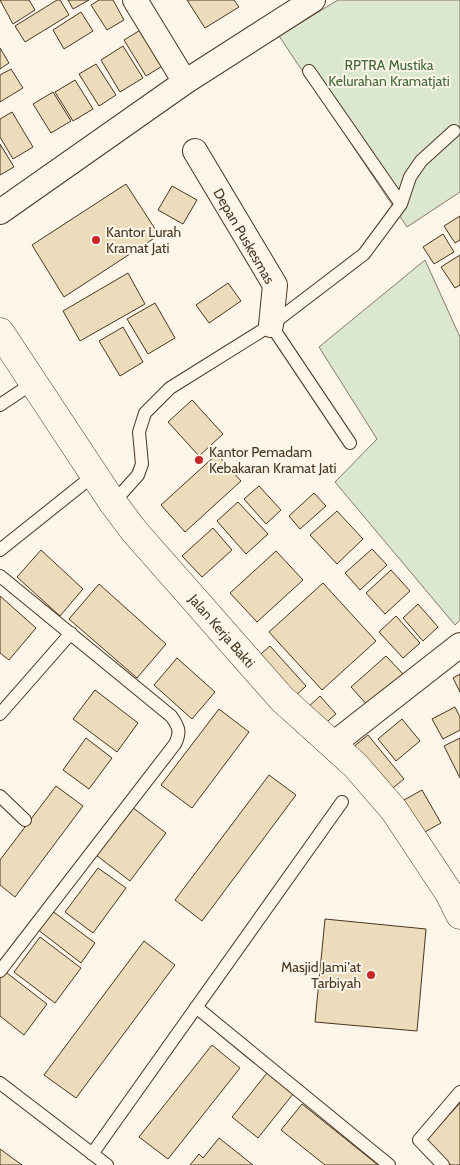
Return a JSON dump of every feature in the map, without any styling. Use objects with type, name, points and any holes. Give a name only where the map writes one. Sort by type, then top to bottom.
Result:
[{"type":"street","points":[[134,0],[184,82]]},
{"type":"street","points":[[0,212],[184,82],[313,0]]},
{"type":"street","name":"Depan Puskesmas","points":[[195,151],[274,285],[271,325]]},
{"type":"street","name":"Jalan Kerja Bakti","points":[[0,332],[94,475],[135,532],[282,699],[356,766],[394,810],[457,903]]},
{"type":"street","points":[[332,745],[460,645]]},
{"type":"lane","points":[[309,72],[401,204]]},
{"type":"lane","points":[[113,503],[138,475],[142,464],[139,432],[145,412],[170,388],[271,325],[364,254],[401,204],[410,177],[421,161],[454,131]]},
{"type":"lane","points":[[271,325],[350,443]]},
{"type":"lane","points":[[0,405],[33,384]]},
{"type":"lane","points":[[0,550],[94,475]]},
{"type":"lane","points":[[0,576],[72,633],[171,716],[178,725],[180,734],[175,744],[0,971]]},
{"type":"lane","points":[[0,714],[72,633]]},
{"type":"lane","points":[[0,796],[25,820]]},
{"type":"lane","points":[[92,1154],[342,802]]},
{"type":"lane","points":[[196,1007],[389,1165]]},
{"type":"lane","points":[[0,1083],[107,1165]]},
{"type":"lane","points":[[443,1165],[419,1140],[460,1092]]},
{"type":"green space","name":"RPTRA Mustika Kelurahan Kramatjati","points":[[338,0],[460,0],[460,192],[407,227],[279,36]]},
{"type":"green space","points":[[425,260],[460,337],[460,620],[455,625],[335,482],[377,439],[319,347]]},
{"type":"building","points":[[0,0],[29,0],[35,10],[13,24]]},
{"type":"building","points":[[57,0],[60,0],[69,15],[25,42],[15,26]]},
{"type":"building","points":[[68,0],[89,0],[73,9]]},
{"type":"building","points":[[99,0],[113,0],[124,20],[107,30],[91,5]]},
{"type":"building","points":[[187,0],[234,0],[239,7],[205,28]]},
{"type":"building","points":[[81,12],[93,31],[64,49],[53,30]]},
{"type":"building","points":[[142,29],[164,65],[146,76],[124,40]]},
{"type":"building","points":[[123,46],[143,78],[120,92],[101,60]]},
{"type":"building","points":[[0,48],[9,63],[0,69]]},
{"type":"building","points":[[96,64],[116,95],[99,106],[79,74]]},
{"type":"building","points":[[11,69],[23,88],[0,102],[0,75]]},
{"type":"building","points":[[75,80],[93,109],[73,121],[55,92]]},
{"type":"building","points":[[53,92],[71,121],[51,133],[33,104]]},
{"type":"building","points":[[12,112],[33,147],[13,159],[0,137],[0,119]]},
{"type":"building","points":[[0,144],[14,167],[0,175]]},
{"type":"building","name":"Kantor Lurah Kramat Jati","points":[[126,184],[159,235],[64,297],[32,245]]},
{"type":"building","points":[[172,186],[197,200],[183,224],[158,210]]},
{"type":"building","points":[[460,216],[460,240],[455,243],[444,226]]},
{"type":"building","points":[[443,234],[454,252],[434,264],[423,247]]},
{"type":"building","points":[[460,255],[460,285],[455,288],[441,267]]},
{"type":"building","points":[[128,273],[145,304],[80,341],[63,311]]},
{"type":"building","points":[[228,283],[241,301],[209,323],[196,305]]},
{"type":"building","points":[[155,303],[175,338],[148,354],[127,319]]},
{"type":"building","points":[[123,327],[143,362],[120,376],[99,341]]},
{"type":"building","points":[[192,400],[223,434],[199,456],[168,422]]},
{"type":"building","points":[[217,454],[241,481],[185,532],[161,505]]},
{"type":"building","points":[[259,486],[281,510],[266,524],[244,499]]},
{"type":"building","points":[[314,493],[326,506],[300,529],[289,516]]},
{"type":"building","points":[[238,502],[268,534],[246,554],[217,521]]},
{"type":"building","points":[[337,511],[363,539],[337,564],[310,535]]},
{"type":"building","points":[[213,528],[232,550],[202,577],[182,556]]},
{"type":"building","points":[[372,549],[387,565],[360,590],[345,573]]},
{"type":"building","points":[[41,550],[83,589],[60,616],[17,577]]},
{"type":"building","points":[[276,551],[303,580],[257,622],[230,593]]},
{"type":"building","points":[[391,570],[410,591],[385,614],[366,593]]},
{"type":"building","points":[[323,583],[376,641],[322,690],[269,632]]},
{"type":"building","points":[[99,584],[166,644],[137,678],[69,619]]},
{"type":"building","points":[[0,596],[36,628],[9,660],[0,653]]},
{"type":"building","points":[[418,604],[438,627],[423,641],[403,618]]},
{"type":"building","points":[[396,616],[420,643],[403,658],[379,632]]},
{"type":"building","points":[[270,646],[306,686],[290,701],[254,660]]},
{"type":"building","points":[[386,656],[404,675],[369,707],[351,687]]},
{"type":"building","points":[[177,658],[215,692],[192,719],[154,685]]},
{"type":"building","points":[[460,674],[460,692],[453,678]]},
{"type":"building","points":[[95,690],[138,723],[117,752],[73,719]]},
{"type":"building","points":[[320,696],[336,714],[321,727],[305,710]]},
{"type":"building","points":[[455,707],[460,717],[460,730],[443,739],[432,719]]},
{"type":"building","points":[[219,709],[249,732],[192,808],[161,785]]},
{"type":"building","points":[[402,719],[420,741],[396,761],[378,739]]},
{"type":"building","points":[[368,735],[404,779],[388,792],[352,748]]},
{"type":"building","points":[[86,738],[112,758],[89,789],[63,770]]},
{"type":"building","points":[[460,738],[460,778],[444,746]]},
{"type":"building","points":[[269,775],[296,795],[202,921],[175,900]]},
{"type":"building","points":[[56,786],[83,806],[15,897],[0,885],[0,860]]},
{"type":"building","points":[[422,790],[441,823],[423,833],[404,800]]},
{"type":"building","points":[[132,807],[166,833],[130,881],[96,855]]},
{"type":"building","points":[[98,868],[126,888],[93,933],[65,912]]},
{"type":"building","points":[[51,910],[95,943],[81,963],[37,929]]},
{"type":"building","name":"Masjid Jami'at Tarbiyah","points":[[325,919],[426,929],[417,1031],[315,1022]]},
{"type":"building","points":[[40,937],[81,968],[55,1003],[14,972]]},
{"type":"building","points":[[144,941],[175,965],[76,1098],[44,1075]]},
{"type":"building","points":[[3,970],[47,1004],[24,1035],[0,1016],[0,974]]},
{"type":"building","points":[[212,1045],[240,1068],[168,1159],[139,1137]]},
{"type":"building","points":[[267,1073],[293,1094],[258,1138],[232,1117]]},
{"type":"building","points":[[460,1103],[460,1165],[451,1165],[425,1141]]},
{"type":"building","points":[[302,1104],[378,1165],[325,1165],[281,1130]]},
{"type":"building","points":[[219,1138],[253,1165],[190,1165],[199,1154],[203,1158]]},
{"type":"building","points":[[0,1149],[22,1165],[0,1165]]},
{"type":"place","name":"Kantor Lurah Kramat Jati","points":[[96,240]]},
{"type":"place","name":"Kantor Pemadam Kebakaran Kramat Jati","points":[[199,460]]},
{"type":"place","name":"Masjid Jami'at Tarbiyah","points":[[371,975]]}]
